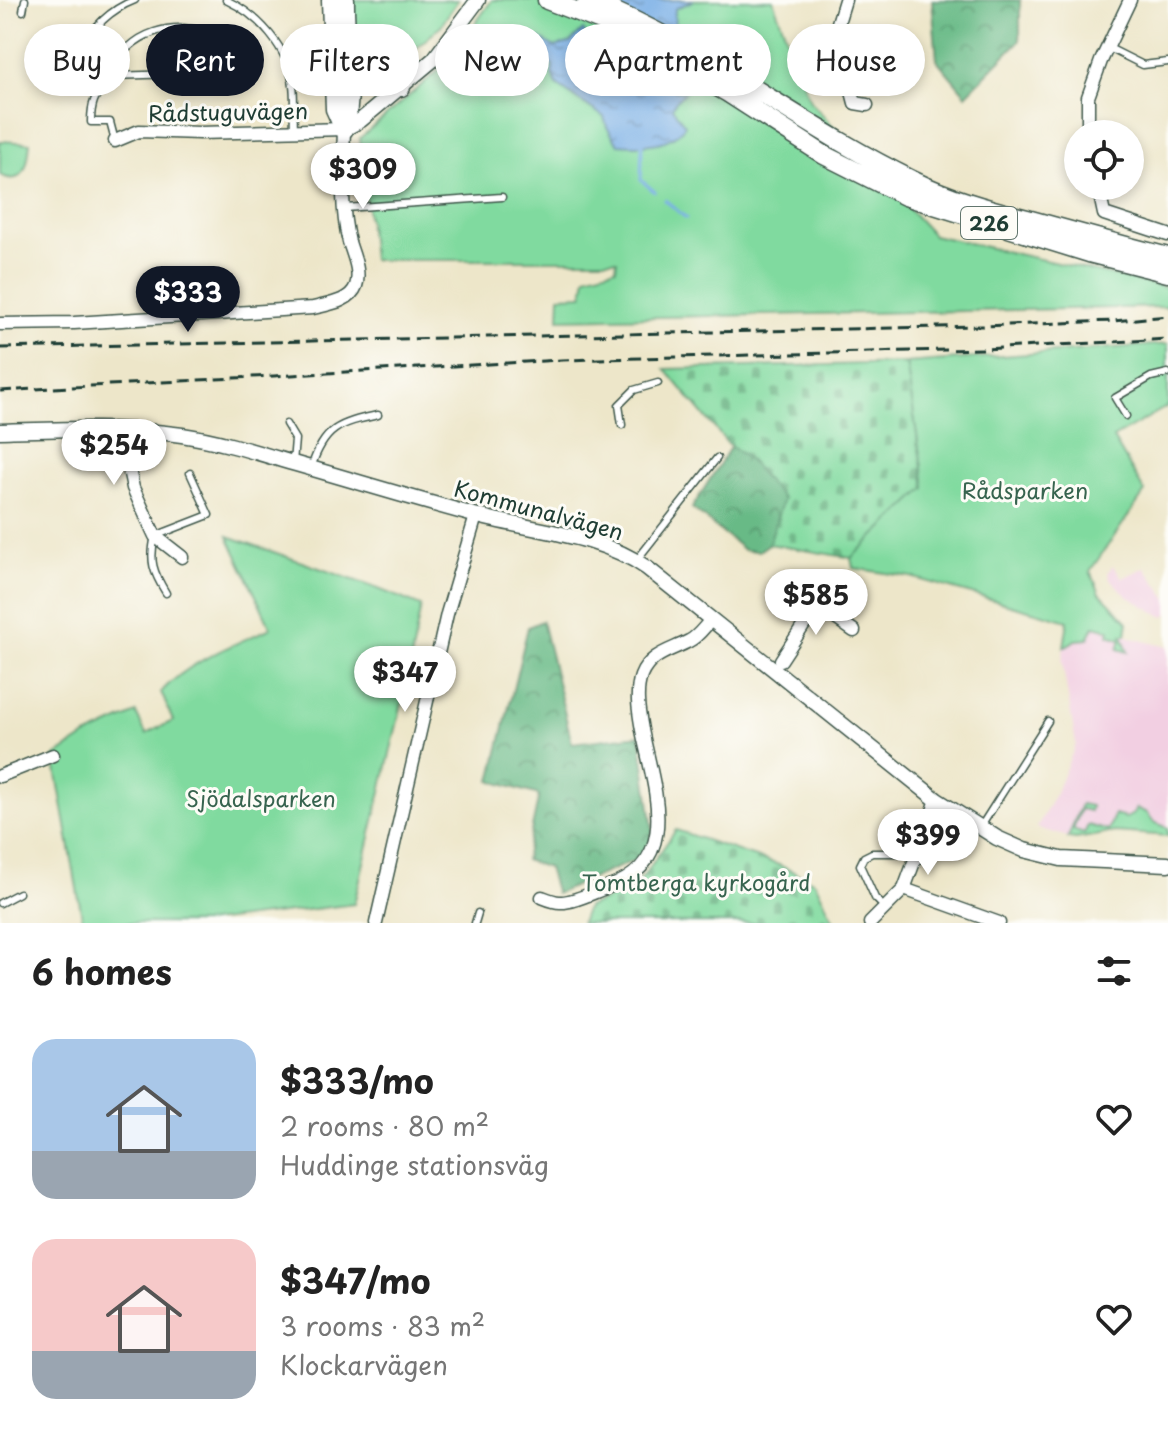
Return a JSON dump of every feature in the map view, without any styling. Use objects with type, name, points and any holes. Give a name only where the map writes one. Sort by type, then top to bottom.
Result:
[{"type":"main road","points":[[331,0],[335,109],[344,129]]},
{"type":"main road","points":[[344,24],[345,0]]},
{"type":"main road","name":"226","points":[[547,0],[606,23],[728,93],[824,155],[905,196],[1089,253],[1166,267]]},
{"type":"main road","name":"226","points":[[587,0],[649,28],[914,182],[1166,267]]},
{"type":"main road","points":[[344,129],[349,113],[348,96]]},
{"type":"street","points":[[419,72],[434,59],[478,0]]},
{"type":"street","points":[[845,0],[834,36],[855,103],[867,105]]},
{"type":"street","points":[[1088,120],[1088,97],[1107,47],[1130,0]]},
{"type":"street","points":[[0,324],[74,323],[313,308],[348,296],[355,289],[357,279],[347,235],[343,180],[344,129],[361,120],[390,96]]},
{"type":"street","name":"Rådstuguvägen","points":[[115,141],[139,131],[344,129]]},
{"type":"street","points":[[1101,200],[1104,214],[1168,235]]},
{"type":"street","name":"Kommunalvägen","points":[[0,431],[103,430],[182,435],[243,449],[476,516],[605,546],[636,561],[937,800],[997,838],[1024,850],[1061,859],[1168,864]]},
{"type":"street","points":[[139,431],[131,462],[133,488],[155,536],[182,557]]},
{"type":"street","points":[[376,923],[447,614],[476,516]]},
{"type":"street","points":[[781,660],[817,605],[854,631]]},
{"type":"street","points":[[542,897],[561,903],[614,886],[642,867],[653,851],[658,820],[639,714],[639,682],[656,656],[693,640],[711,620]]},
{"type":"street","points":[[0,776],[53,755]]},
{"type":"street","points":[[870,923],[904,889],[937,800]]},
{"type":"street","points":[[904,889],[999,923]]},
{"type":"lane","points":[[23,11],[25,0]]},
{"type":"lane","points":[[99,24],[124,4],[135,0]]},
{"type":"lane","points":[[226,0],[257,21],[277,46],[287,65],[293,84],[294,131]]},
{"type":"lane","points":[[186,27],[203,30],[224,41],[236,50],[249,72],[110,76],[117,60],[143,36],[186,27]]},
{"type":"lane","points":[[1107,47],[1143,65],[1168,62]]},
{"type":"lane","points":[[95,96],[91,106],[91,122],[110,122],[115,141]]},
{"type":"lane","points":[[345,208],[502,197]]},
{"type":"lane","points":[[1126,416],[1115,398],[1151,377],[1168,373]]},
{"type":"lane","points":[[622,425],[619,405],[634,390],[658,383]]},
{"type":"lane","points":[[311,468],[321,443],[332,430],[354,420],[378,415]]},
{"type":"lane","points":[[286,424],[295,439],[293,463]]},
{"type":"lane","points":[[636,561],[717,458]]},
{"type":"lane","points":[[166,593],[152,559],[155,536],[209,515],[190,473]]},
{"type":"lane","points":[[980,828],[1048,721]]},
{"type":"lane","points":[[885,908],[875,898],[860,865],[864,857],[872,853],[901,853]]},
{"type":"lane","points":[[0,903],[19,893]]},
{"type":"lane","points":[[475,923],[478,913]]},
{"type":"shaded area","points":[[1113,566],[1123,578],[1145,567],[1168,599],[1168,613],[1164,617],[1127,596],[1110,579],[1108,572]]},
{"type":"shaded area","points":[[1068,621],[1168,647],[1168,836],[1115,832],[1075,839],[1037,828],[1076,744],[1062,661]]},
{"type":"green space","points":[[353,0],[458,0],[442,24],[435,24],[435,31],[419,46],[419,24],[354,24]]},
{"type":"green space","points":[[492,0],[773,0],[787,38],[787,96],[808,96],[933,235],[1168,288],[1168,307],[559,319],[560,296],[583,295],[586,276],[616,268],[617,260],[372,260],[360,138],[409,96],[419,96],[419,87],[435,73],[435,96],[549,96],[549,24],[475,24]]},
{"type":"green space","points":[[932,0],[1020,0],[1020,40],[966,95],[937,60]]},
{"type":"green space","points":[[0,141],[30,143],[28,158],[20,176],[9,178],[0,175]]},
{"type":"green space","name":"Rådsparken","points":[[1168,344],[1168,406],[1113,438],[1145,492],[1090,571],[1100,593],[1128,622],[1126,635],[1122,635],[1128,652],[1118,649],[1121,639],[1109,635],[1110,630],[1094,626],[1088,639],[1076,640],[1064,647],[1068,621],[911,577],[853,568],[851,558],[925,488],[906,363]]},
{"type":"green space","points":[[906,363],[925,488],[851,558],[769,544],[783,499],[747,458],[728,444],[665,369]]},
{"type":"green space","points":[[731,446],[747,457],[783,499],[769,544],[759,551],[744,550],[692,508]]},
{"type":"green space","name":"Sjödalsparken","points":[[228,536],[421,606],[405,691],[354,904],[203,923],[83,923],[54,757],[86,736],[136,713],[146,734],[173,721],[161,692],[172,681],[212,655],[271,628]]},
{"type":"green space","points":[[542,621],[572,743],[640,735],[653,830],[647,855],[556,894],[548,868],[525,860],[539,795],[491,781],[528,627]]},
{"type":"green space","points":[[1081,804],[1091,806],[1090,811],[1081,809],[1073,830],[1084,834],[1088,825],[1108,831],[1114,815],[1126,818],[1136,808],[1168,828],[1168,836],[1115,832],[1068,838]]},
{"type":"green space","name":"Tomtberga kyrkogård","points":[[676,830],[779,865],[815,882],[835,923],[581,923],[587,907],[635,888]]},
{"type":"water","points":[[616,0],[694,0],[675,9],[674,24],[622,24]]},
{"type":"water","points":[[549,44],[555,47],[565,44],[565,90],[557,85],[552,74],[553,65],[549,62]]},
{"type":"water","points":[[573,96],[681,96],[672,108],[685,125],[672,138],[664,141],[646,145],[618,144],[604,117]]},
{"type":"waterway","points":[[642,143],[641,180],[655,192]]},
{"type":"waterway","points":[[665,200],[686,218]]},
{"type":"railway","points":[[0,348],[981,326],[1168,316]]},
{"type":"railway","points":[[0,391],[562,360],[983,349],[1168,339]]}]
